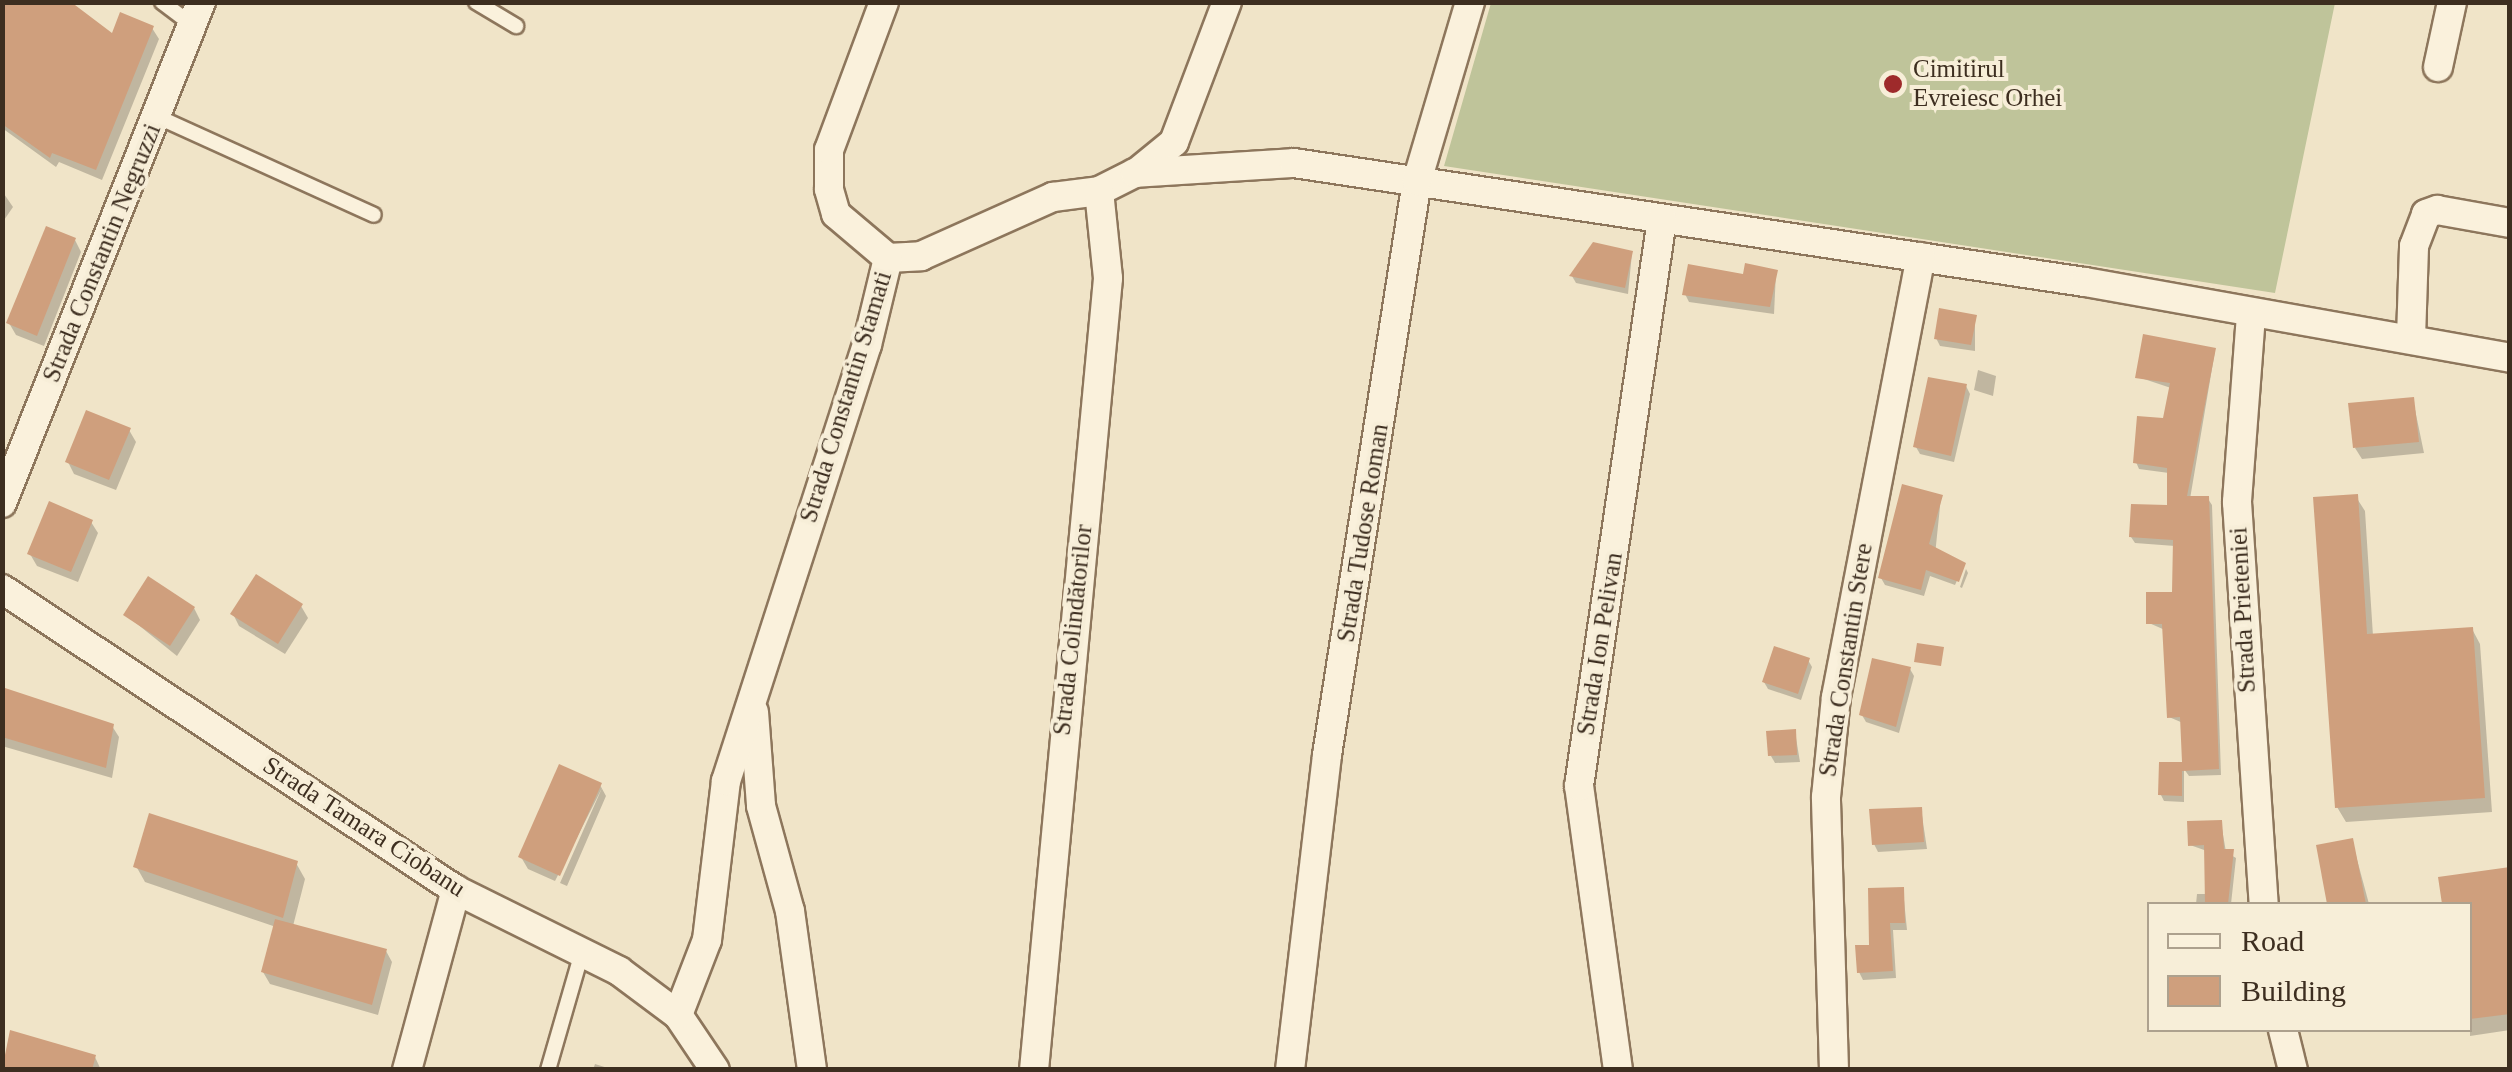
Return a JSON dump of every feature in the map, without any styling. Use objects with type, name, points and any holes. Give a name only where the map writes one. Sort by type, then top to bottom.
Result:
[{"type":"street","name":"Strada Constantin Stamati","points":[[678,1015],[707,940],[726,781],[866,345],[888,258],[846,226],[829,189],[829,150],[884,2]]},
{"type":"street","points":[[888,258],[921,256],[1052,198],[1099,191],[1135,173],[1174,142],[1227,2]]},
{"type":"street","name":"Strada Tudose Roman","points":[[1290,1070],[1327,755],[1417,181],[1470,2]]},
{"type":"street","points":[[2438,67],[2452,2]]},
{"type":"street","name":"Strada Constantin Negruzzi","points":[[2,503],[196,14]]},
{"type":"street","points":[[1135,173],[1294,163],[1921,257],[2510,358]]},
{"type":"street","name":"Strada Colindătorilor","points":[[1034,1070],[1108,278],[1099,191]]},
{"type":"street","points":[[2411,338],[2414,246],[2426,214],[2437,210],[2510,223]]},
{"type":"street","name":"Strada Ion Pelivan","points":[[1618,1070],[1579,786],[1662,220]]},
{"type":"street","name":"Strada Constantin Stere","points":[[1834,1070],[1826,798],[1836,697],[1921,257]]},
{"type":"street","name":"Strada Prieteniei","points":[[2251,315],[2237,502],[2264,902]]},
{"type":"street","name":"Strada Tamara Ciobanu","points":[[2,589],[456,890],[583,952],[678,1015],[715,1070]]},
{"type":"street","name":"Strada Constantin Stamati","points":[[753,699],[761,806],[790,911],[812,1070]]},
{"type":"street","points":[[407,1070],[456,890]]},
{"type":"street","points":[[2284,1032],[2293,1070]]},
{"type":"lane","points":[[162,2],[196,14]]},
{"type":"lane","points":[[476,2],[516,26]]},
{"type":"lane","points":[[156,116],[374,215]]},
{"type":"lane","points":[[548,1070],[583,952]]},
{"type":"green space","name":"Cimitirul Evreiesc Orhei","points":[[1491,2],[2335,3],[2275,293],[1444,166]]},
{"type":"building","points":[[2,2],[71,2],[112,33],[120,12],[154,26],[96,170],[52,153],[50,158],[2,124]]},
{"type":"building","points":[[46,226],[76,238],[37,336],[6,323]]},
{"type":"building","points":[[1593,242],[1633,251],[1625,288],[1569,276]]},
{"type":"building","points":[[1745,263],[1778,270],[1770,307],[1682,295],[1688,264],[1743,274]]},
{"type":"building","points":[[1939,308],[1977,315],[1971,345],[1934,339]]},
{"type":"building","points":[[2143,334],[2216,348],[2187,496],[2209,496],[2219,769],[2182,771],[2182,796],[2158,795],[2159,762],[2182,762],[2180,717],[2167,718],[2162,624],[2146,624],[2146,592],[2172,592],[2173,540],[2129,537],[2131,504],[2167,505],[2167,468],[2133,463],[2137,416],[2163,418],[2170,383],[2135,378]]},
{"type":"building","points":[[1928,377],[1967,384],[1951,456],[1913,447]]},
{"type":"building","points":[[2414,397],[2419,442],[2353,448],[2348,403]]},
{"type":"building","points":[[86,410],[131,428],[109,480],[65,462]]},
{"type":"building","points":[[1902,484],[1943,495],[1929,544],[1966,563],[1959,582],[1926,570],[1921,590],[1878,578]]},
{"type":"building","points":[[2358,494],[2367,634],[2473,627],[2485,798],[2335,808],[2313,497]]},
{"type":"building","points":[[49,501],[93,520],[71,572],[27,554]]},
{"type":"building","points":[[256,574],[303,604],[278,644],[230,614]]},
{"type":"building","points":[[148,576],[195,607],[170,646],[123,615]]},
{"type":"building","points":[[1917,643],[1944,647],[1941,666],[1914,662]]},
{"type":"building","points":[[1774,646],[1810,658],[1798,694],[1762,682]]},
{"type":"building","points":[[1872,658],[1911,667],[1896,727],[1859,715]]},
{"type":"building","points":[[2,687],[114,724],[106,768],[2,737]]},
{"type":"building","points":[[1796,729],[1797,755],[1768,756],[1766,731]]},
{"type":"building","points":[[559,764],[602,783],[560,876],[518,857]]},
{"type":"building","points":[[1922,807],[1924,842],[1872,845],[1869,809]]},
{"type":"building","points":[[149,813],[298,861],[283,918],[133,867]]},
{"type":"building","points":[[2222,820],[2224,849],[2234,849],[2228,902],[2205,902],[2204,845],[2188,846],[2187,821]]},
{"type":"building","points":[[2353,838],[2366,902],[2327,902],[2316,845]]},
{"type":"building","points":[[2510,867],[2510,1014],[2472,1019],[2472,902],[2442,902],[2438,877]]},
{"type":"building","points":[[1904,887],[1905,923],[1890,923],[1893,971],[1857,973],[1855,945],[1869,945],[1868,888]]},
{"type":"building","points":[[275,919],[387,949],[372,1005],[261,972]]},
{"type":"building","points":[[10,1030],[96,1055],[92,1070],[2,1070]]},
{"type":"place","name":"Cimitirul Evreiesc Orhei","points":[[1893,84]]}]
